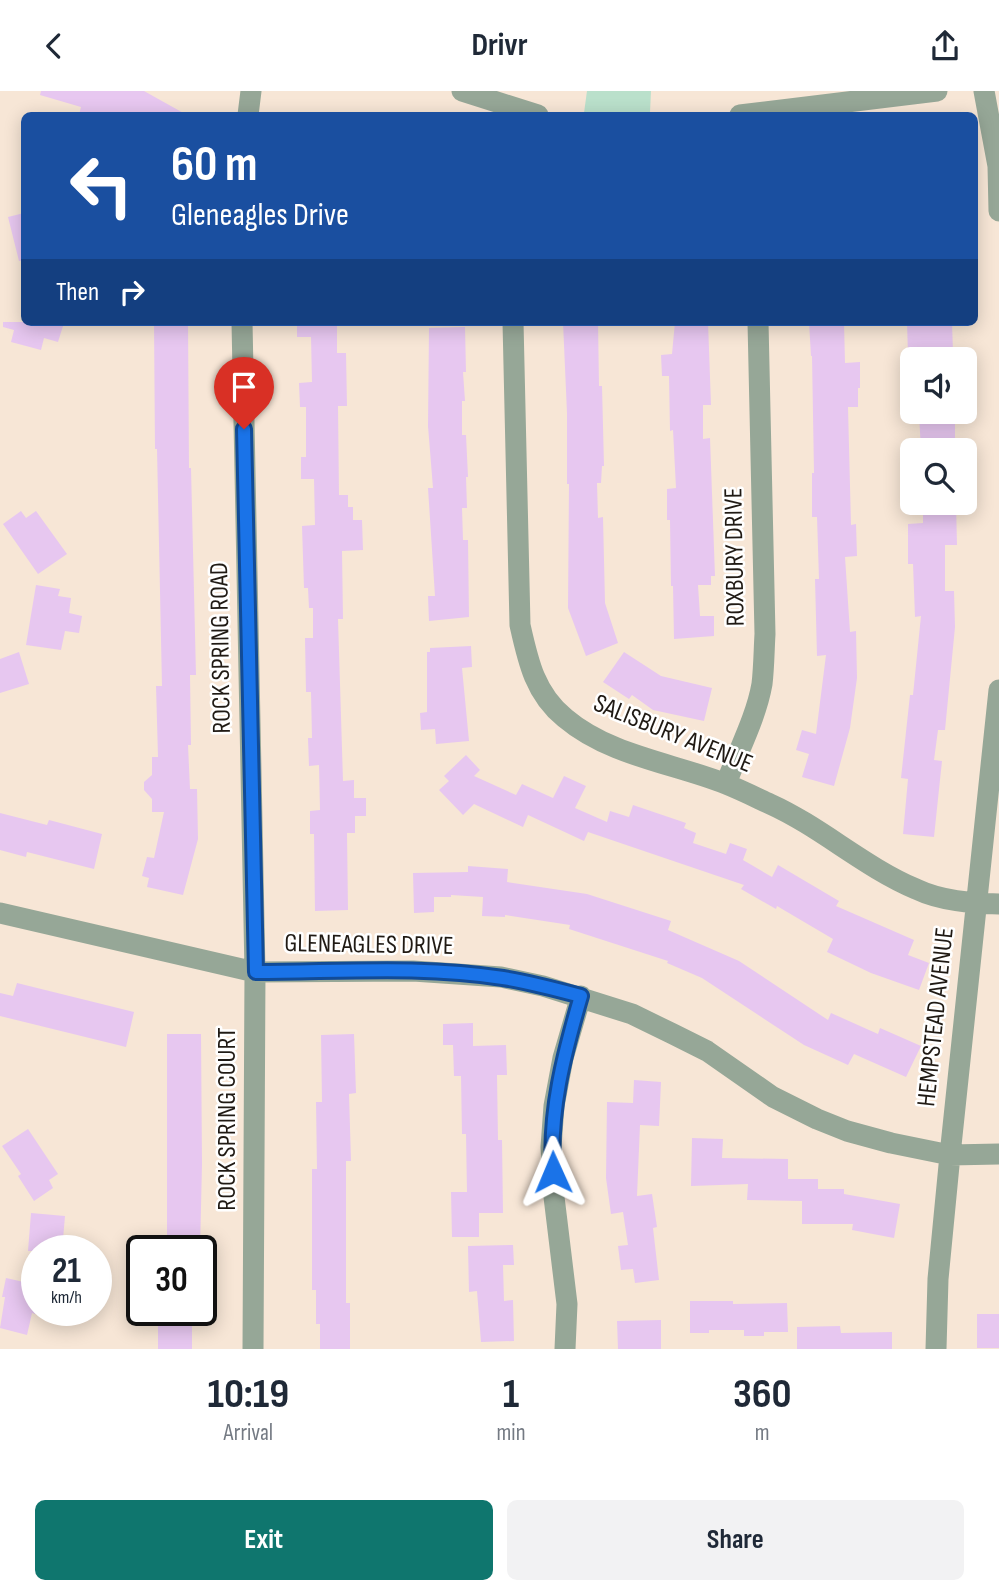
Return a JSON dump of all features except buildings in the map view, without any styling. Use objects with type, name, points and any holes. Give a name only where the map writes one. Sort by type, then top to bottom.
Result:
[{"type":"street","points":[[248,112],[251,91]]},
{"type":"street","points":[[462,91],[528,112]]},
{"type":"street","points":[[772,112],[937,91]]},
{"type":"street","points":[[984,91],[998,166],[999,211]]},
{"type":"street","name":"ROCK SPRING ROAD","points":[[242,326],[256,972]]},
{"type":"street","name":"SALISBURY AVENUE","points":[[513,326],[520,625],[527,659],[548,703],[566,720],[587,734],[619,748],[726,783],[805,821],[916,890],[976,904],[999,904]]},
{"type":"street","name":"ROXBURY DRIVE","points":[[726,783],[754,709],[764,665],[758,326]]},
{"type":"street","name":"HEMPSTEAD AVENUE","points":[[936,1349],[938,1279],[999,690]]},
{"type":"street","name":"GLENEAGLES DRIVE","points":[[0,913],[256,972],[413,971],[500,977],[581,996],[632,1014],[707,1051],[773,1097],[846,1131],[950,1155],[999,1154]]},
{"type":"street","name":"ROCK SPRING COURT","points":[[253,1349],[256,972]]},
{"type":"street","points":[[565,1349],[567,1304],[551,1147],[554,1106],[563,1058],[581,996]]},
{"type":"green space","points":[[587,91],[651,91],[650,112],[584,112]]},
{"type":"route","points":[[244,429],[256,972],[413,971],[500,977],[581,996],[563,1058],[554,1106],[551,1147],[553,1172]]}]
